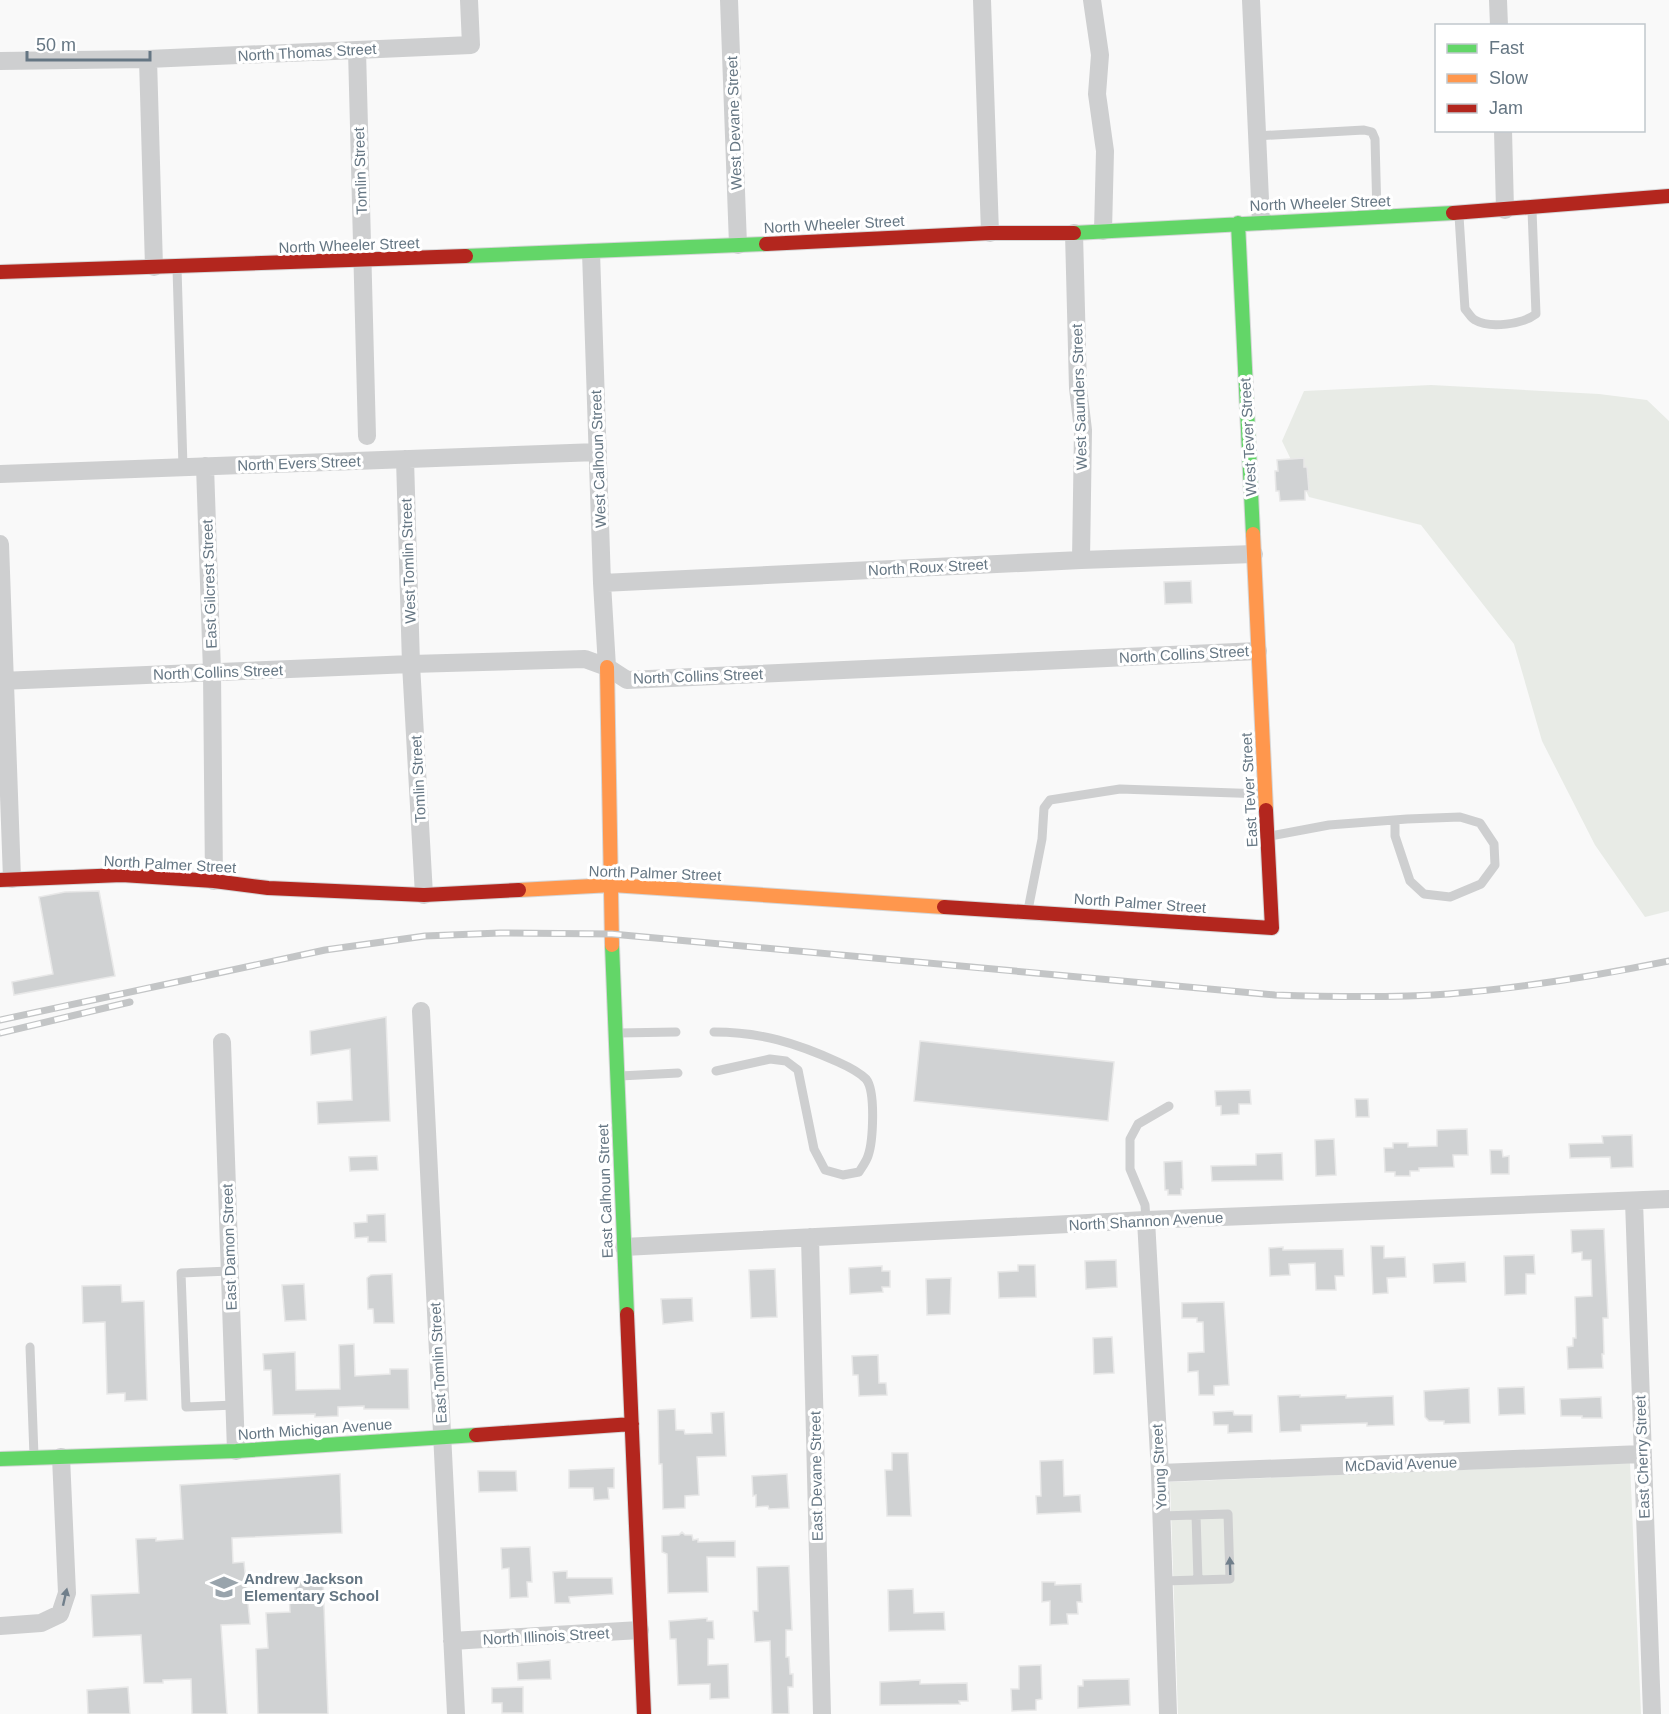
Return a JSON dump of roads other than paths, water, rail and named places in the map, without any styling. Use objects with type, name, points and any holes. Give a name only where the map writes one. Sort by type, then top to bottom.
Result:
[{"type":"street","name":"North Thomas Street","points":[[0,61],[148,59],[471,45],[469,0]]},
{"type":"street","name":"West Devane Street","points":[[729,0],[738,245]]},
{"type":"street","points":[[982,0],[990,233]]},
{"type":"street","points":[[1092,0],[1100,55],[1097,94],[1104,151],[1103,231]]},
{"type":"street","points":[[1251,0],[1261,222]]},
{"type":"street","points":[[1498,0],[1499,24]]},
{"type":"street","name":"Tomlin Street","points":[[357,50],[367,436]]},
{"type":"street","points":[[148,59],[154,267]]},
{"type":"street","points":[[1503,132],[1505,210]]},
{"type":"street","name":"North Wheeler Street","points":[[0,272],[363,261],[990,233],[1074,233],[1459,213],[1669,196]]},
{"type":"street","name":"West Tever Street","points":[[1238,223],[1258,651]]},
{"type":"street","name":"West Saunders Street","points":[[1074,233],[1078,388],[1083,430],[1081,560]]},
{"type":"street","name":"West Calhoun Street","points":[[591,252],[607,667]]},
{"type":"street","name":"North Evers Street","points":[[0,474],[598,452]]},
{"type":"street","name":"West Tomlin Street","points":[[405,459],[411,663]]},
{"type":"street","name":"East Gilcrest Street","points":[[204,466],[212,672],[214,881]]},
{"type":"street","points":[[0,544],[6,880]]},
{"type":"street","name":"North Roux Street","points":[[602,584],[1081,560],[1254,554]]},
{"type":"street","name":"North Collins Street","points":[[3,680],[411,663],[585,659],[607,667],[627,680],[1258,651]]},
{"type":"street","name":"East Tever Street","points":[[1258,651],[1272,928]]},
{"type":"street","name":"Tomlin Street","points":[[411,663],[424,895]]},
{"type":"street","name":"East Calhoun Street","points":[[607,667],[617,1076],[644,1714]]},
{"type":"street","name":"North Palmer Street","points":[[6,880],[122,875],[214,881],[268,888],[424,895],[612,885],[1272,928]]},
{"type":"street","name":"East Tomlin Street","points":[[421,1011],[456,1714]]},
{"type":"street","name":"East Damon Street","points":[[222,1042],[237,1451]]},
{"type":"street","name":"North Shannon Avenue","points":[[624,1247],[1146,1220],[1669,1199]]},
{"type":"street","name":"East Cherry Street","points":[[1634,1201],[1652,1714]]},
{"type":"street","name":"Young Street","points":[[1146,1220],[1160,1473],[1168,1714]]},
{"type":"street","name":"East Devane Street","points":[[810,1237],[822,1714]]},
{"type":"street","name":"North Michigan Avenue","points":[[0,1459],[237,1451],[632,1424]]},
{"type":"street","name":"McDavid Avenue","points":[[1160,1473],[1642,1454]]},
{"type":"street","points":[[0,1626],[41,1623],[60,1614],[67,1593],[61,1457]]},
{"type":"street","name":"North Illinois Street","points":[[452,1641],[640,1630]]},
{"type":"lane","points":[[1256,136],[1364,130],[1372,132],[1375,139],[1377,218]]},
{"type":"lane","points":[[1459,213],[1465,309],[1474,320],[1495,325],[1530,319],[1536,314],[1532,208]]},
{"type":"lane","points":[[177,266],[183,467]]},
{"type":"lane","points":[[1028,912],[1042,839],[1044,808],[1050,800],[1120,789],[1266,794]]},
{"type":"lane","points":[[1268,837],[1329,825],[1395,820],[1460,817],[1480,823],[1494,844],[1495,865],[1481,884],[1450,897],[1424,894],[1410,881],[1395,836],[1395,820]]},
{"type":"lane","points":[[616,1033],[676,1032]]},
{"type":"lane","points":[[714,1032],[744,1032],[787,1041],[850,1068],[867,1080],[872,1098],[872,1120],[868,1155],[859,1172],[843,1175],[825,1170],[813,1149],[798,1070],[786,1061],[770,1059],[716,1071]]},
{"type":"lane","points":[[617,1076],[678,1073]]},
{"type":"lane","points":[[1146,1220],[1145,1205],[1130,1169],[1130,1139],[1138,1124],[1169,1106]]},
{"type":"lane","points":[[230,1271],[181,1273],[184,1362],[186,1407],[235,1405]]},
{"type":"lane","points":[[30,1347],[34,1458]]},
{"type":"lane","points":[[1161,1516],[1228,1514],[1230,1579],[1164,1581]]},
{"type":"lane","points":[[1196,1515],[1198,1580]]},
{"type":"railway","points":[[0,1020],[325,950],[425,936],[500,933],[612,934],[1275,995],[1362,997],[1448,994],[1559,981],[1669,961]]},
{"type":"railway","points":[[0,1033],[130,1002]]},
{"type":"place","name":"Andrew Jackson Elementary School","points":[[224,1587]]}]
